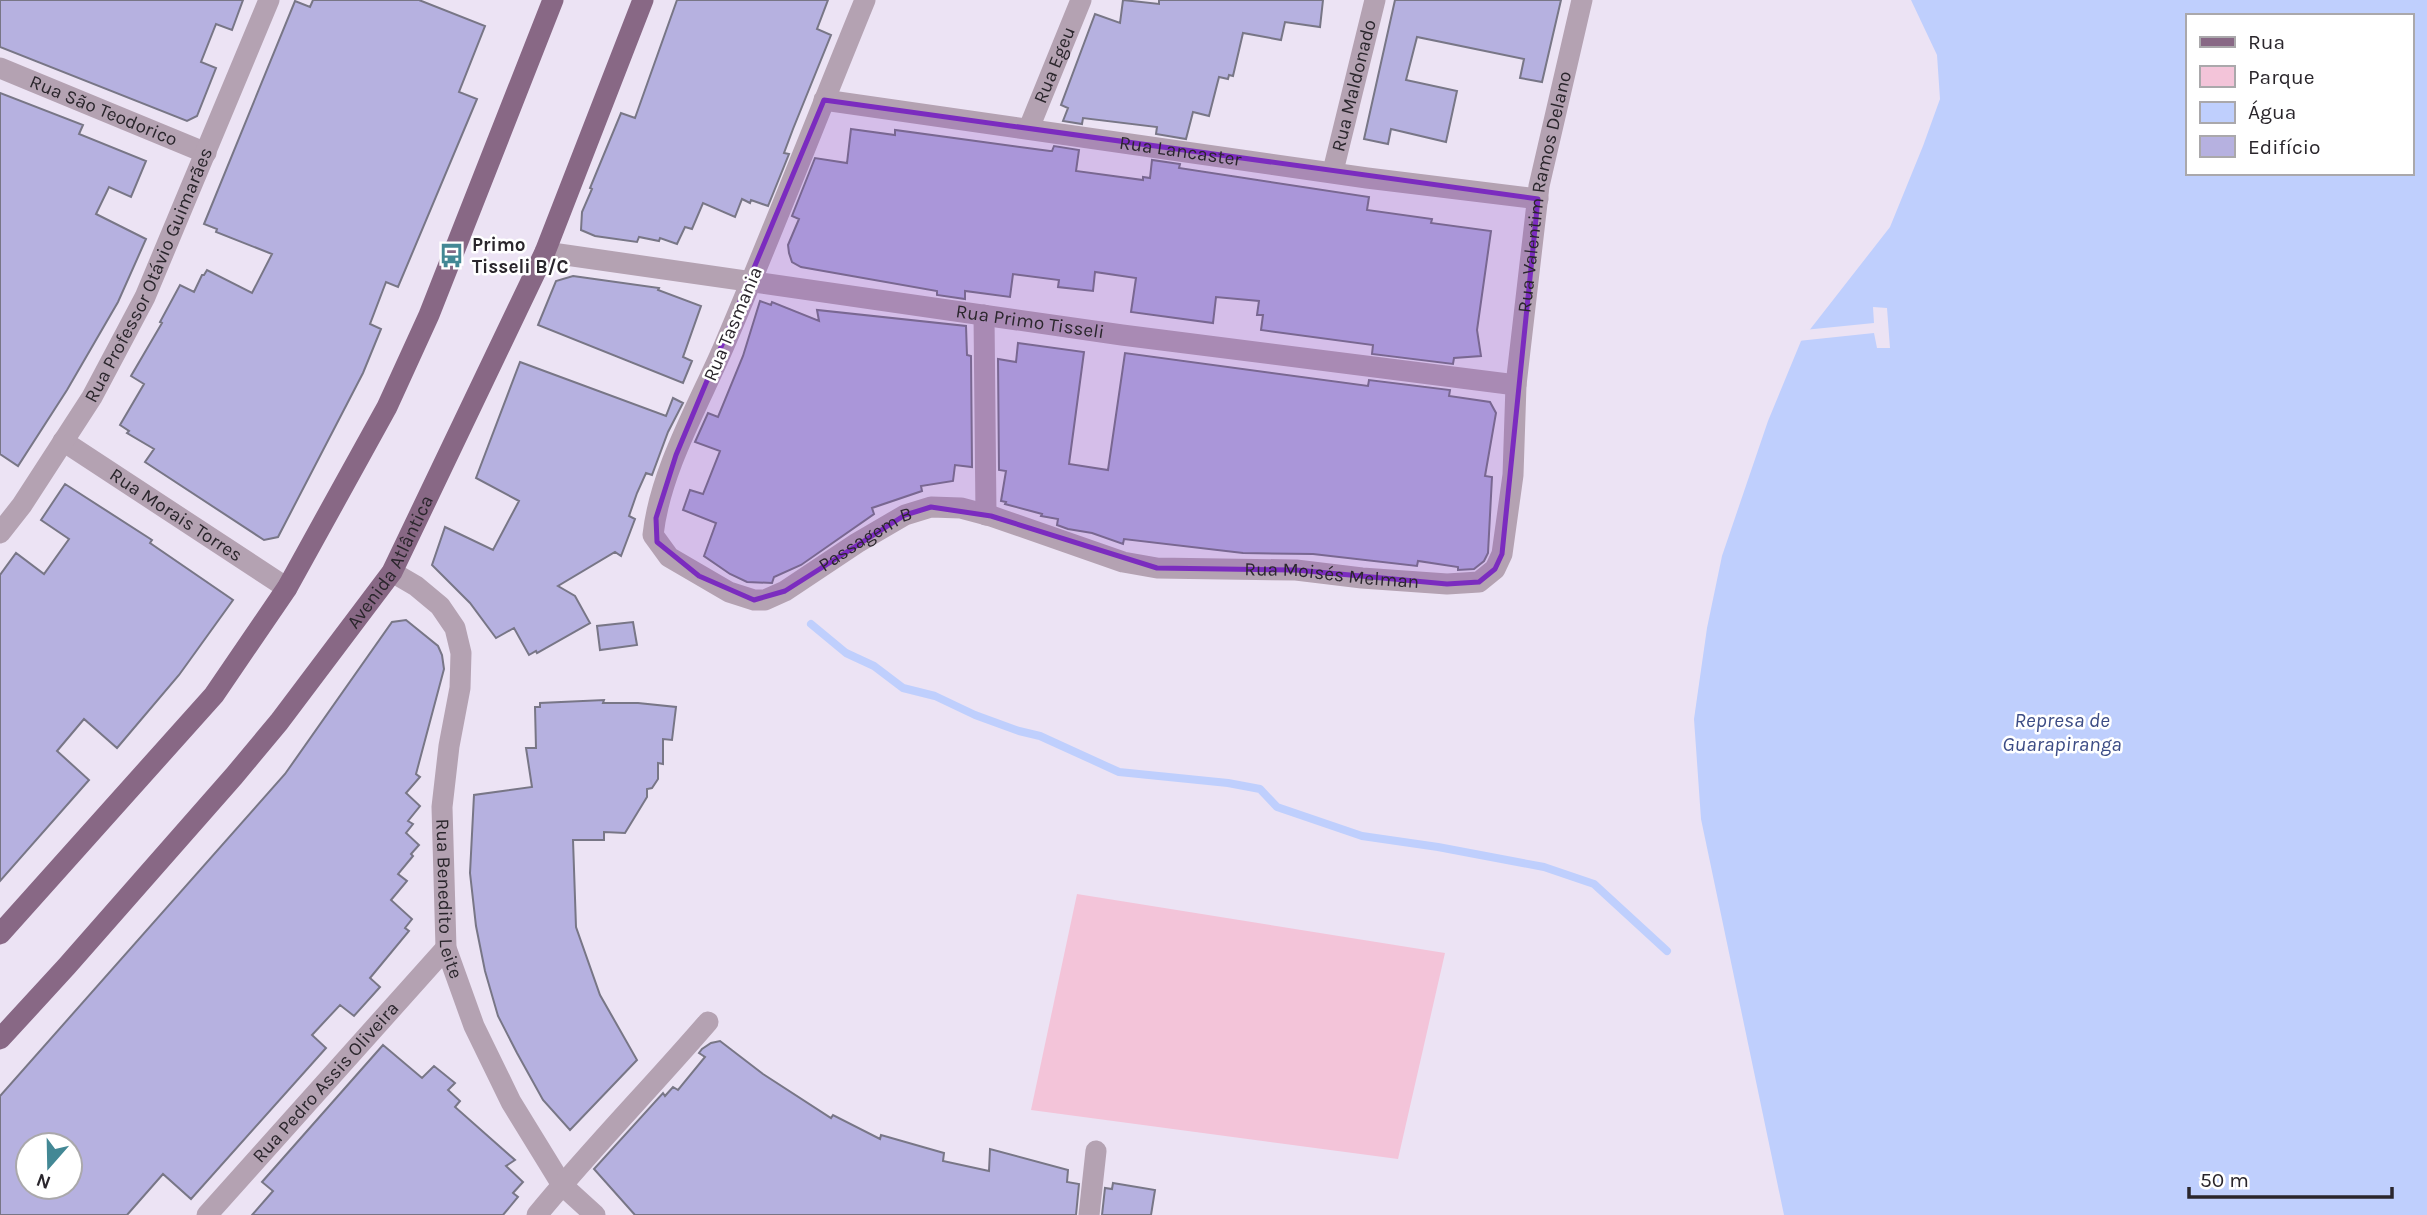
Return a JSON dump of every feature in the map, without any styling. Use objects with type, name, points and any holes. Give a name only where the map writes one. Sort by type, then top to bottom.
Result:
[{"type":"main road","points":[[0,934],[214,695],[286,588],[387,407],[429,315],[553,0]]},
{"type":"main road","name":"Avenida Atlântica","points":[[0,1040],[279,722],[392,572],[545,252],[643,0]]},
{"type":"street","name":"Rua Professor Otávio Guimarães","points":[[0,533],[22,505],[92,397],[145,297],[269,0]]},
{"type":"street","name":"Rua Tasmania","points":[[754,600],[729,592],[668,556],[653,535],[662,495],[676,455],[751,281],[865,0]]},
{"type":"street","name":"Rua Egeu","points":[[1028,128],[1081,0]]},
{"type":"street","name":"Rua Maldonado","points":[[1334,171],[1375,0]]},
{"type":"street","name":"Rua Valentim Ramos Delano","points":[[1516,385],[1538,200],[1581,0]]},
{"type":"street","name":"Rua São Teodorico","points":[[0,68],[206,153]]},
{"type":"street","name":"Rua Lancaster","points":[[824,100],[1538,200]]},
{"type":"street","name":"Rua Primo Tisseli","points":[[545,252],[1122,335],[1516,385]]},
{"type":"street","points":[[984,315],[986,515]]},
{"type":"street","name":"Rua Moisés Melman","points":[[986,515],[1123,562],[1157,568],[1296,569],[1362,578],[1447,584],[1479,582],[1495,569],[1502,554],[1513,475],[1516,385]]},
{"type":"street","name":"Rua Morais Torres","points":[[63,441],[286,588]]},
{"type":"street","name":"Passagem B","points":[[754,600],[765,600],[785,591],[905,514],[931,506],[961,508],[986,515]]},
{"type":"street","name":"Rua Benedito Leite","points":[[392,572],[416,586],[440,606],[455,628],[461,653],[460,688],[449,746],[442,807],[446,948],[474,1026],[511,1102],[562,1185],[595,1215]]},
{"type":"street","name":"Rua Pedro Assis Oliveira","points":[[207,1215],[446,948]]},
{"type":"street","points":[[537,1215],[708,1021]]},
{"type":"street","points":[[1089,1215],[1096,1151]]},
{"type":"highlighted area","points":[[824,100],[1538,199],[1502,554],[1495,569],[1479,582],[1447,584],[1296,570],[1157,568],[991,516],[931,507],[905,515],[785,591],[754,600],[699,576],[657,542],[656,518],[676,455]]},
{"type":"green space","points":[[1077,894],[1445,953],[1398,1159],[1031,1110]]},
{"type":"water","name":"Represa de Guarapiranga","points":[[1911,0],[2427,0],[2427,1215],[1784,1215],[1701,819],[1694,719],[1707,628],[1722,556],[1768,421],[1801,341],[1890,227],[1940,99],[1937,55]]},
{"type":"pier","points":[[1873,307],[1887,308],[1890,348],[1877,348],[1874,333],[1798,341],[1804,330],[1874,323]]},
{"type":"building","points":[[0,0],[243,0],[232,30],[216,24],[201,62],[216,68],[197,116],[187,121],[0,47]]},
{"type":"building","points":[[313,0],[419,0],[485,26],[459,92],[477,99],[398,287],[386,282],[370,324],[381,329],[363,373],[278,537],[264,540],[145,462],[154,449],[127,433],[129,431],[120,425],[144,384],[131,376],[162,323],[160,322],[180,285],[194,292],[207,270],[252,293],[272,254],[216,232],[217,229],[204,224],[295,1],[310,7]]},
{"type":"building","points":[[677,0],[828,0],[817,29],[831,35],[784,153],[789,154],[768,206],[742,199],[735,217],[703,203],[692,229],[685,227],[677,244],[660,238],[659,241],[639,237],[637,242],[595,236],[581,230],[582,212],[592,189],[590,188],[621,113],[635,118]]},
{"type":"building","points":[[1123,0],[1159,4],[1159,0],[1323,0],[1320,27],[1285,22],[1281,40],[1243,33],[1233,76],[1229,75],[1228,79],[1219,77],[1209,116],[1193,112],[1186,139],[1156,134],[1157,127],[1083,118],[1082,124],[1063,121],[1068,108],[1061,105],[1095,14],[1120,23]]},
{"type":"building","points":[[1395,0],[1561,0],[1542,82],[1520,78],[1524,59],[1417,37],[1406,80],[1457,91],[1446,142],[1391,129],[1388,144],[1364,139]]},
{"type":"building","points":[[0,93],[83,125],[79,134],[146,161],[131,197],[109,187],[96,214],[146,239],[118,302],[67,390],[18,466],[0,454]]},
{"type":"building","points":[[851,129],[895,135],[895,130],[1050,151],[1054,146],[1079,150],[1076,171],[1143,180],[1143,177],[1150,178],[1152,160],[1180,164],[1179,168],[1369,197],[1367,210],[1432,219],[1431,223],[1491,231],[1477,330],[1481,356],[1454,358],[1453,364],[1372,354],[1373,345],[1261,330],[1263,315],[1257,315],[1259,301],[1216,297],[1213,323],[1131,312],[1136,278],[1095,272],[1093,291],[1058,287],[1059,280],[1013,274],[1010,297],[965,291],[965,299],[937,295],[937,291],[801,267],[792,262],[789,253],[788,245],[799,219],[792,216],[815,158],[847,163]]},
{"type":"building","points":[[573,276],[659,288],[658,290],[701,306],[683,357],[692,361],[683,383],[538,325],[556,281]]},
{"type":"building","points":[[760,301],[771,305],[772,302],[819,321],[817,310],[966,326],[967,355],[971,356],[972,467],[955,465],[953,481],[921,486],[922,491],[872,508],[874,514],[801,565],[774,577],[772,583],[747,582],[704,556],[716,523],[683,510],[690,490],[703,494],[720,451],[695,442],[708,413],[718,417],[743,356]]},
{"type":"building","points":[[1018,343],[1084,352],[1069,464],[1108,470],[1125,353],[1368,386],[1369,380],[1450,390],[1449,396],[1490,402],[1496,413],[1485,476],[1492,477],[1488,553],[1484,561],[1474,569],[1458,570],[1458,567],[1418,561],[1417,566],[1313,554],[1243,553],[1124,539],[1123,544],[1092,533],[1068,529],[1057,525],[1058,519],[1005,504],[1006,502],[1001,501],[1006,471],[999,470],[998,359],[1016,362]]},
{"type":"building","points":[[520,362],[666,416],[673,398],[683,403],[668,432],[652,475],[646,473],[637,493],[629,516],[635,519],[621,556],[615,552],[558,586],[575,596],[590,623],[529,655],[514,628],[496,638],[470,603],[432,565],[445,527],[493,550],[519,501],[476,478]]},
{"type":"building","points":[[65,484],[152,540],[150,543],[233,600],[179,675],[117,748],[84,719],[57,751],[89,780],[0,881],[0,575],[16,553],[44,574],[69,539],[41,520]]},
{"type":"building","points":[[406,620],[438,646],[444,669],[416,774],[420,777],[406,793],[420,806],[408,821],[413,824],[406,833],[419,845],[398,874],[407,881],[391,900],[412,919],[405,928],[409,931],[370,978],[380,987],[354,1016],[340,1005],[312,1035],[326,1048],[191,1199],[163,1174],[127,1215],[0,1215],[0,1096],[285,774],[392,622]]},
{"type":"building","points":[[633,622],[637,645],[600,650],[597,626]]},
{"type":"building","points":[[604,700],[603,703],[676,707],[672,740],[663,739],[663,764],[658,763],[658,779],[652,788],[647,789],[647,797],[625,833],[604,832],[604,840],[573,840],[576,927],[600,995],[637,1060],[570,1130],[543,1100],[517,1053],[498,1016],[485,971],[470,873],[474,795],[532,787],[526,748],[536,748],[535,707],[540,707],[540,703]]},
{"type":"building","points":[[720,1041],[763,1074],[831,1118],[833,1115],[880,1139],[881,1135],[944,1153],[943,1161],[989,1171],[990,1149],[1068,1170],[1067,1182],[1079,1184],[1076,1215],[635,1215],[594,1169],[663,1093],[665,1096],[673,1087],[678,1090],[705,1057],[699,1053],[702,1049]]},
{"type":"building","points":[[383,1045],[422,1078],[434,1066],[455,1083],[448,1090],[460,1101],[455,1107],[515,1160],[506,1166],[523,1182],[513,1193],[518,1197],[503,1215],[252,1215],[273,1191],[262,1182]]},
{"type":"building","points":[[1113,1183],[1155,1190],[1151,1215],[1102,1215],[1105,1188],[1112,1189]]},
{"type":"waterway","points":[[811,624],[846,653],[874,666],[903,688],[935,696],[975,715],[1040,736],[1119,772],[1228,783],[1260,789],[1277,807],[1362,836],[1544,867],[1594,884],[1667,951]]},
{"type":"place","name":"Primo Tisseli B/C","points":[[452,256]]}]
